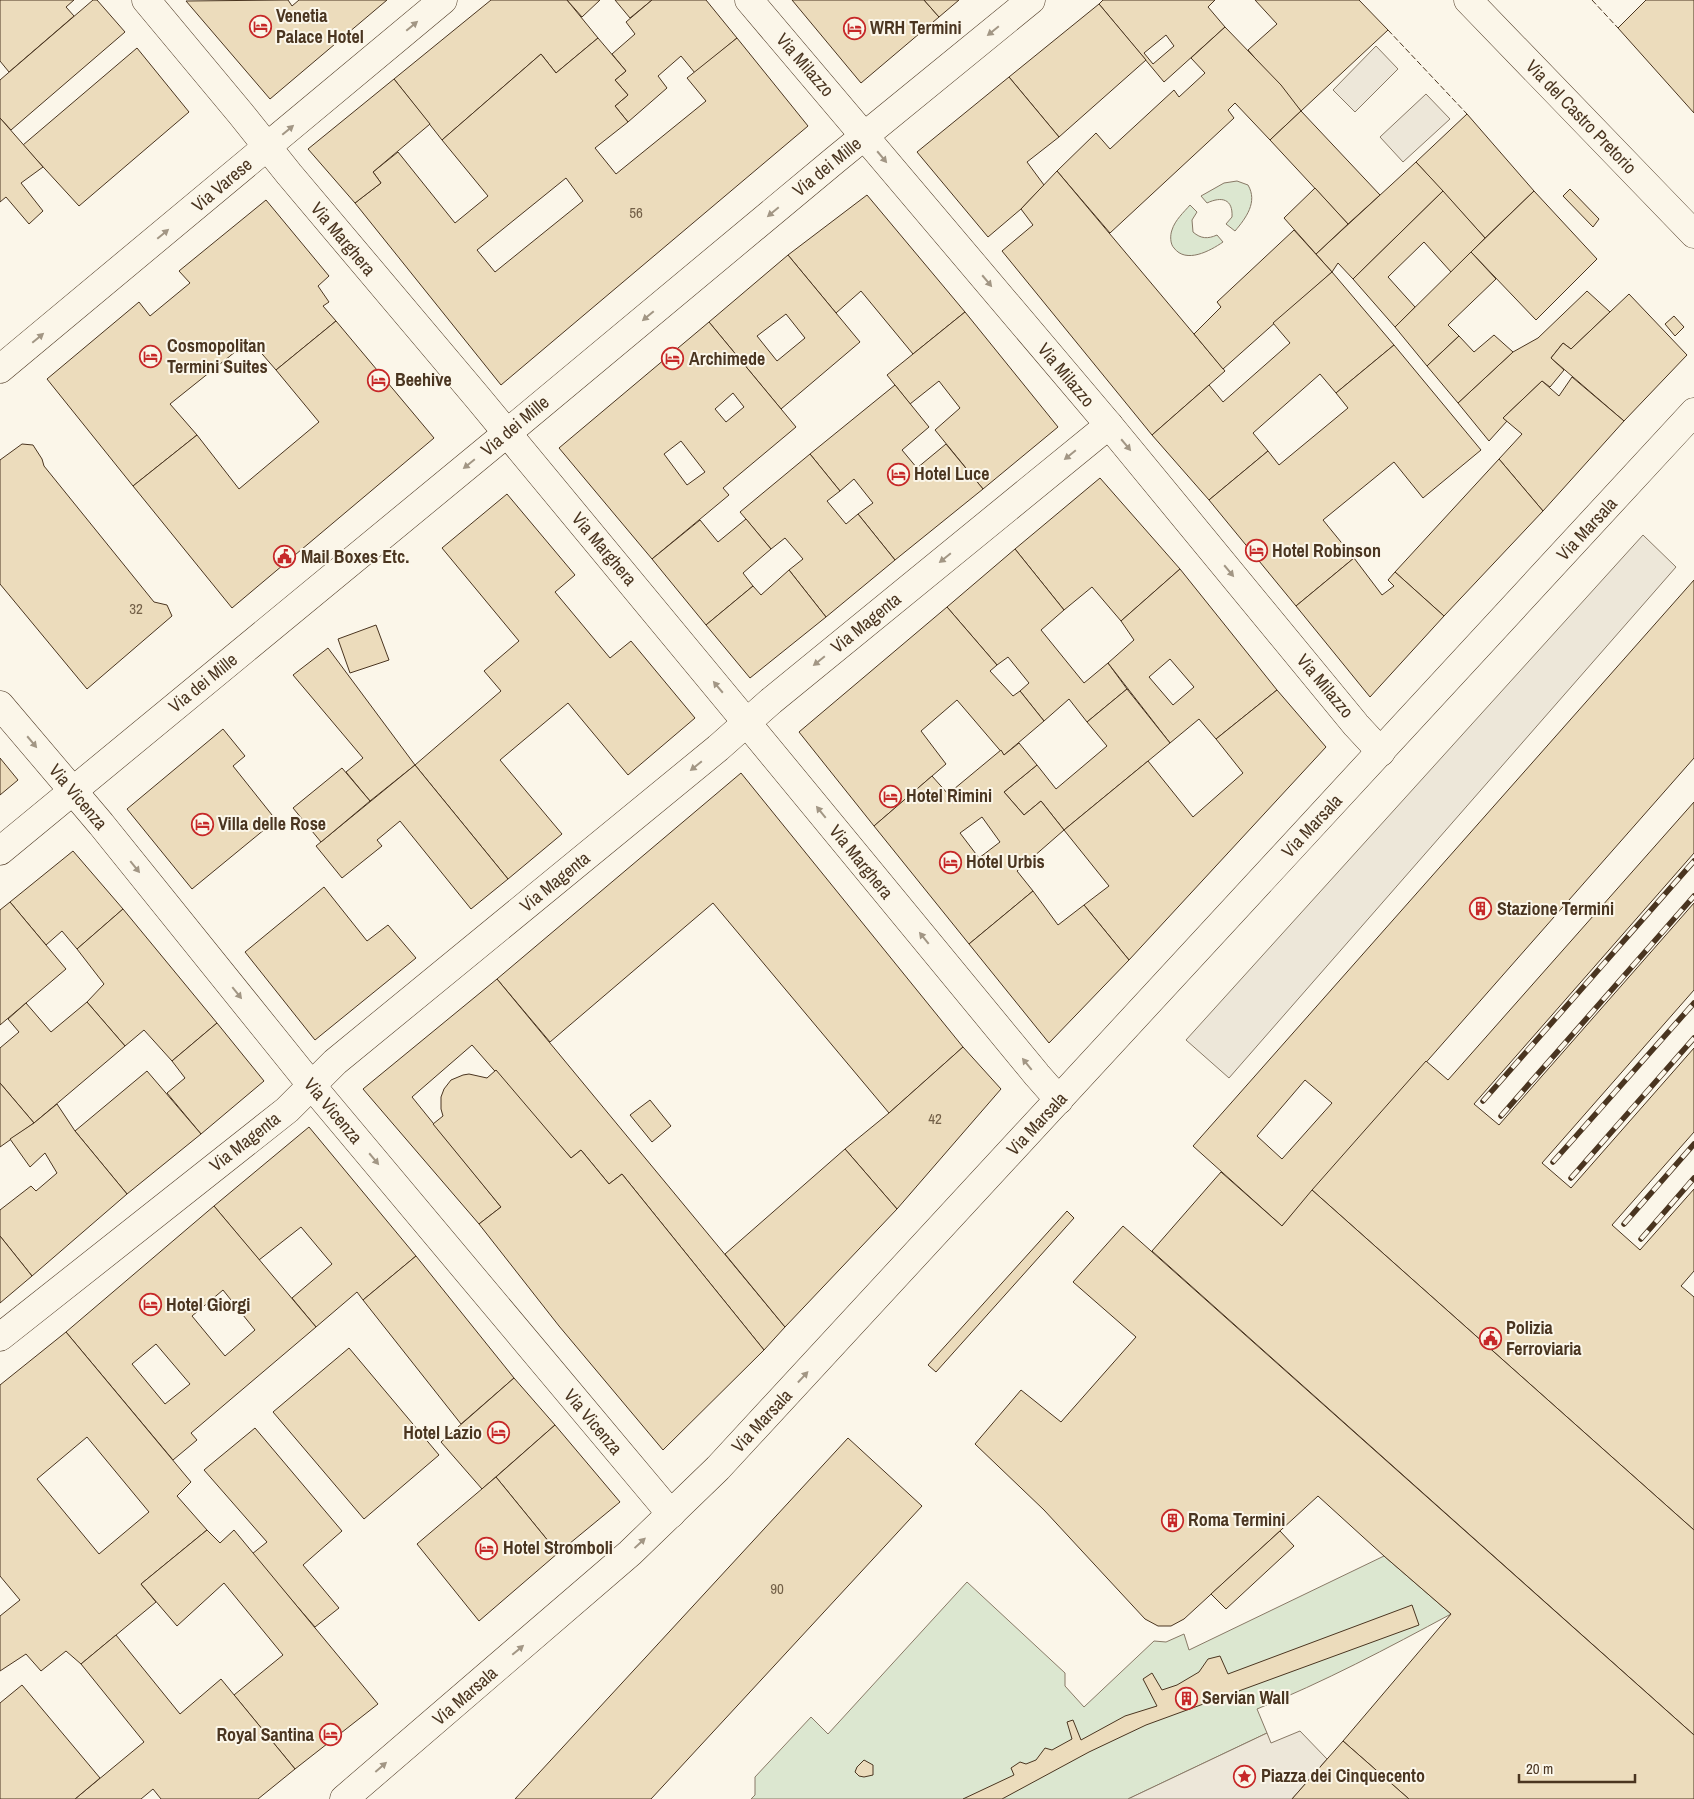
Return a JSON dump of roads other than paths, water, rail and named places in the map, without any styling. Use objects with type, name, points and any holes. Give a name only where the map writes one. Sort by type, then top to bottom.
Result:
[{"type":"street","name":"Via Marghera","points":[[146,0],[288,174],[1059,1100]]},
{"type":"street","name":"Via Varese","points":[[0,369],[443,0]]},
{"type":"street","name":"Via Milazzo","points":[[749,0],[1109,425],[1356,725],[1381,752]]},
{"type":"street","name":"Via dei Mille","points":[[0,851],[1031,0]]},
{"type":"street","name":"Via del Castro Pretorio","points":[[1468,0],[1694,234]]},
{"type":"street","name":"Via Marsala","points":[[344,1799],[630,1553],[718,1468],[1694,412]]},
{"type":"street","name":"Via Magenta","points":[[0,1337],[279,1116],[343,1056],[747,723],[771,701],[1109,425]]},
{"type":"street","name":"Via Vicenza","points":[[0,705],[73,791],[312,1086],[671,1514]]},
{"type":"railway","points":[[1483,1101],[1694,861]]},
{"type":"railway","points":[[1501,1116],[1694,896]]},
{"type":"railway","points":[[1553,1162],[1694,1003]]},
{"type":"railway","points":[[1571,1178],[1694,1038]]},
{"type":"railway","points":[[1624,1224],[1694,1144]]},
{"type":"railway","points":[[1641,1239],[1694,1178]]},
{"type":"place","name":"Venetia Palace Hotel","points":[[260,26]]},
{"type":"place","name":"WRH Termini","points":[[854,28]]},
{"type":"place","name":"Cosmopolitan Termini Suites","points":[[151,356]]},
{"type":"place","name":"Archimede","points":[[673,359]]},
{"type":"place","name":"Beehive","points":[[379,380]]},
{"type":"place","name":"Hotel Luce","points":[[898,474]]},
{"type":"place","name":"Hotel Robinson","points":[[1256,551]]},
{"type":"place","name":"Mail Boxes Etc.","points":[[285,557]]},
{"type":"place","name":"Hotel Rimini","points":[[890,796]]},
{"type":"place","name":"Villa delle Rose","points":[[202,824]]},
{"type":"place","name":"Hotel Urbis","points":[[950,862]]},
{"type":"place","name":"Stazione Termini","points":[[1481,909]]},
{"type":"place","name":"Hotel Giorgi","points":[[150,1305]]},
{"type":"place","name":"Polizia Ferroviaria","points":[[1490,1338]]},
{"type":"place","name":"Hotel Lazio","points":[[498,1433]]},
{"type":"place","name":"Roma Termini","points":[[1172,1520]]},
{"type":"place","name":"Hotel Stromboli","points":[[487,1548]]},
{"type":"place","name":"Servian Wall","points":[[1186,1698]]},
{"type":"place","name":"Royal Santina","points":[[330,1735]]},
{"type":"place","name":"Piazza dei Cinquecento","points":[[1245,1776]]}]
